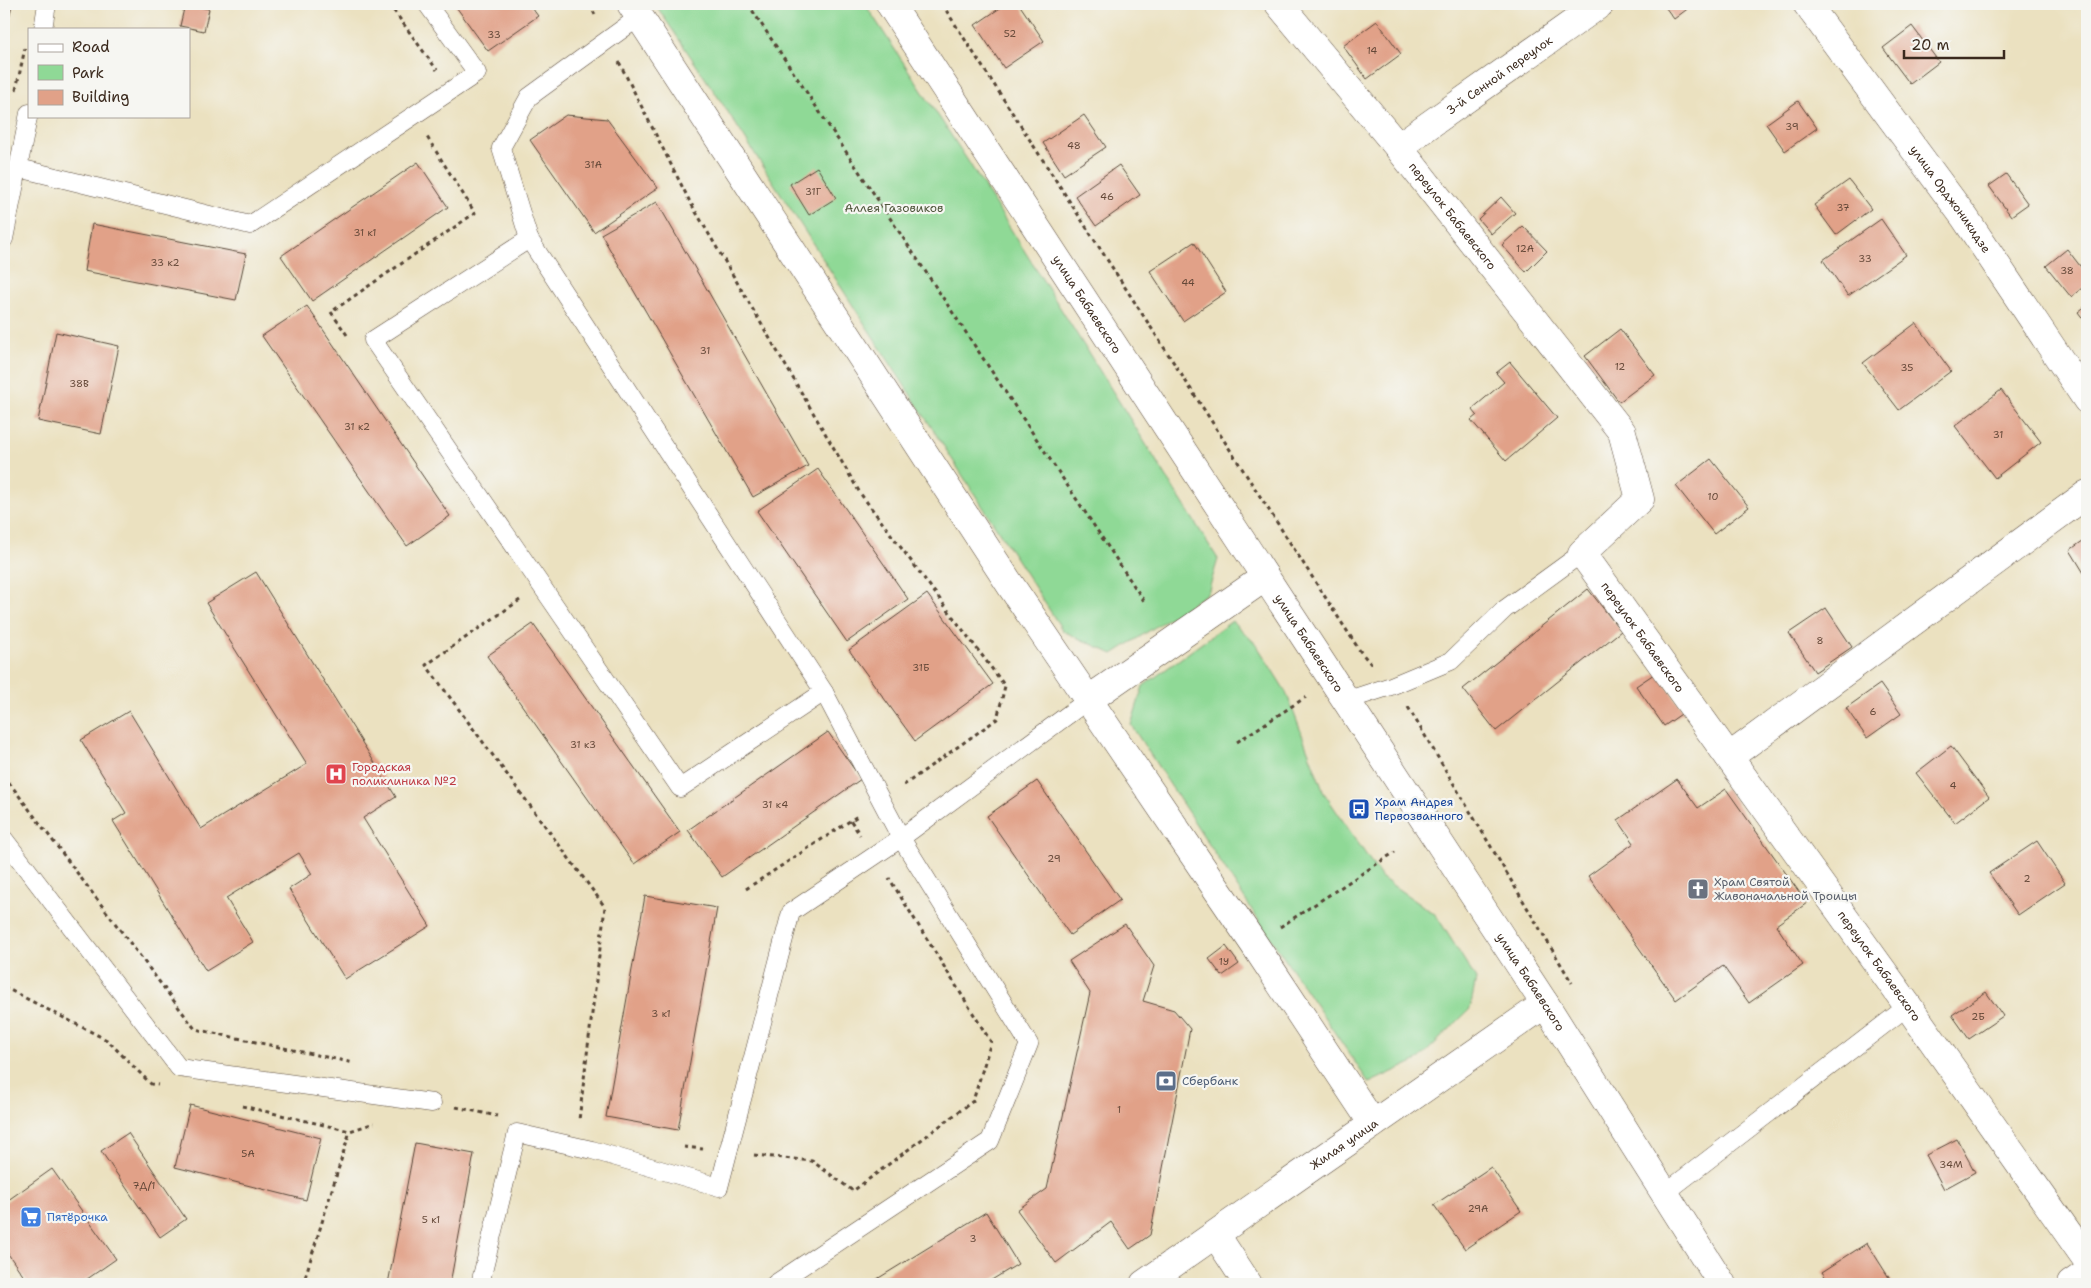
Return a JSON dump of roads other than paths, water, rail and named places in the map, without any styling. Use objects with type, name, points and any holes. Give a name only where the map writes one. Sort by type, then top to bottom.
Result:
[{"type":"street","name":"улица Бабаевского","points":[[890,4],[1338,691],[1545,1004],[1722,1284]]},
{"type":"street","name":"переулок Бабаевского","points":[[1279,4],[1398,147],[1622,432],[1640,499],[1582,553],[1908,1006],[2087,1260]]},
{"type":"street","name":"3-й Сенной переулок","points":[[1398,147],[1600,4]]},
{"type":"street","name":"улица Орджоникидзе","points":[[1807,4],[1965,218],[2087,400]]},
{"type":"street","points":[[635,11],[995,561],[1254,944],[1372,1124]]},
{"type":"street","points":[[1729,757],[2087,494]]},
{"type":"street","points":[[1088,700],[1264,578]]},
{"type":"street","name":"Жилая улица","points":[[1144,1284],[1545,1004]]},
{"type":"street","points":[[1216,1235],[1248,1284]]},
{"type":"street","points":[[2071,1284],[2087,1273]]},
{"type":"lane","points":[[43,28],[48,4]]},
{"type":"lane","points":[[19,168],[250,225],[476,73],[428,4]]},
{"type":"lane","points":[[635,11],[608,40],[529,97],[501,148],[529,239],[824,692],[901,838],[1029,1044],[990,1141],[775,1284]]},
{"type":"lane","points":[[4,239],[28,118]]},
{"type":"lane","points":[[529,239],[373,340],[680,788],[824,692]]},
{"type":"lane","points":[[1338,691],[1391,686],[1451,661],[1505,609],[1582,553]]},
{"type":"lane","points":[[480,1284],[517,1133],[583,1148],[719,1186],[791,912],[901,838],[1088,700]]},
{"type":"lane","points":[[4,839],[179,1068],[432,1103]]},
{"type":"lane","points":[[1665,1193],[1908,1006]]},
{"type":"place","name":"Городская поликлиника №2","points":[[336,774]]},
{"type":"place","name":"Храм Андрея Первозванного","points":[[1359,809]]},
{"type":"place","name":"Храм Святой Живоначальной Троицы","points":[[1698,889]]},
{"type":"place","name":"Сбербанк","points":[[1166,1081]]},
{"type":"place","name":"Пятёрочка","points":[[31,1217]]},
{"type":"park label","name":"Аллея Газовиков","points":[[894,208]]}]
